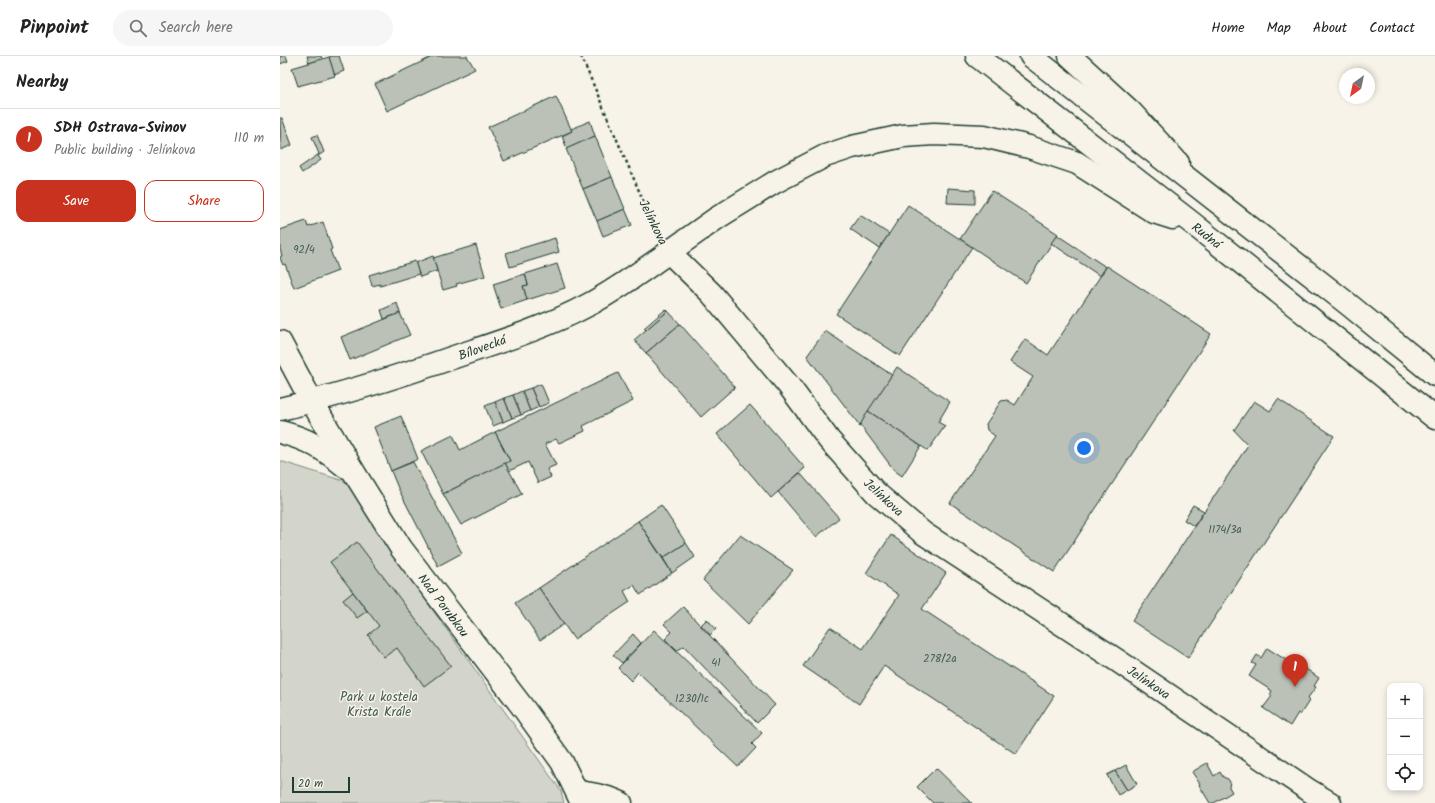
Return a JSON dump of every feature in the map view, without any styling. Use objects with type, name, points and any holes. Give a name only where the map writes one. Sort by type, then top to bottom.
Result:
[{"type":"main road","name":"Rudná","points":[[977,56],[1192,223],[1435,418]]},
{"type":"main road","points":[[1031,56],[1348,304],[1435,375]]},
{"type":"main road","points":[[1070,56],[1130,111],[1207,193]]},
{"type":"main road","name":"Bílovecká","points":[[280,409],[354,390],[443,361],[559,318],[604,296],[717,218],[775,182],[825,156],[852,147],[903,136],[934,134],[984,136],[1029,148],[1077,163],[1154,212],[1192,223]]},
{"type":"main road","name":"Jelínkova","points":[[669,252],[711,293],[789,386],[829,440],[876,493],[918,528],[1118,661],[1310,792],[1330,803]]},
{"type":"main road","name":"Nad Porubkou","points":[[280,342],[312,402],[401,548],[524,709],[562,762],[579,798]]},
{"type":"main road","points":[[280,432],[298,436],[327,452],[355,474]]},
{"type":"main road","points":[[579,798],[599,795],[621,803]]},
{"type":"path","name":"Jelínkova","points":[[581,56],[658,235],[669,252]]},
{"type":"green space","name":"Park u kostela Krista Krále","points":[[280,461],[347,482],[396,558],[561,791],[564,803],[280,803]]},
{"type":"building","points":[[280,56],[286,56],[288,61],[280,64]]},
{"type":"building","points":[[307,56],[321,56],[322,59],[309,63]]},
{"type":"building","points":[[339,56],[344,71],[334,75],[329,57]]},
{"type":"building","points":[[434,56],[467,56],[475,69],[387,111],[375,84]]},
{"type":"building","points":[[329,57],[335,76],[298,86],[292,68]]},
{"type":"building","points":[[556,96],[572,131],[504,161],[488,127]]},
{"type":"building","points":[[280,118],[282,118],[292,145],[281,150]]},
{"type":"building","points":[[590,121],[595,136],[567,149],[562,136],[572,131],[571,129]]},
{"type":"building","points":[[317,135],[324,152],[318,156],[321,160],[302,173],[299,168],[319,154],[312,137]]},
{"type":"building","points":[[595,136],[612,177],[583,189],[566,149]]},
{"type":"building","points":[[612,177],[625,209],[597,221],[583,189]]},
{"type":"building","points":[[948,188],[975,190],[975,204],[947,203]]},
{"type":"building","points":[[992,191],[1058,234],[1026,283],[960,239]]},
{"type":"building","points":[[908,205],[972,247],[900,356],[836,314]]},
{"type":"building","points":[[625,209],[632,225],[603,236],[597,221]]},
{"type":"building","points":[[860,215],[889,234],[879,248],[850,229]]},
{"type":"building","points":[[306,221],[308,227],[323,222],[332,249],[330,250],[338,271],[294,288],[285,264],[283,265],[280,258],[282,256],[280,249],[280,230]]},
{"type":"building","points":[[1057,235],[1106,267],[1100,276],[1051,243]]},
{"type":"building","points":[[555,238],[559,252],[510,267],[506,253]]},
{"type":"building","points":[[476,245],[485,276],[456,284],[457,286],[443,290],[433,258]]},
{"type":"building","points":[[433,256],[437,271],[420,277],[415,263]]},
{"type":"building","points":[[415,261],[419,274],[380,286],[380,284],[372,286],[369,275]]},
{"type":"building","points":[[557,264],[565,288],[527,300],[523,286],[528,285],[525,274]]},
{"type":"building","points":[[1107,266],[1211,334],[1054,572],[950,503],[995,436],[987,430],[986,424],[1001,401],[1007,400],[1015,405],[1033,377],[1010,362],[1025,339],[1048,355]]},
{"type":"building","points":[[525,274],[528,285],[523,286],[527,300],[501,309],[493,284]]},
{"type":"building","points":[[397,303],[400,313],[384,319],[381,310]]},
{"type":"building","points":[[666,309],[668,311],[646,330],[644,328]]},
{"type":"building","points":[[668,311],[680,324],[646,353],[634,340]]},
{"type":"building","points":[[400,313],[410,335],[350,360],[341,337]]},
{"type":"building","points":[[680,324],[735,387],[701,417],[646,353]]},
{"type":"building","points":[[825,331],[892,375],[860,426],[807,356]]},
{"type":"building","points":[[897,367],[950,402],[938,422],[945,426],[927,450],[868,411]]},
{"type":"building","points":[[618,373],[633,401],[583,426],[585,431],[559,443],[556,439],[545,444],[556,465],[547,469],[551,477],[538,483],[528,462],[509,471],[505,463],[510,461],[495,432]]},
{"type":"building","points":[[541,384],[549,403],[539,407],[531,388]]},
{"type":"building","points":[[531,388],[539,407],[530,411],[522,391]]},
{"type":"building","points":[[522,391],[530,411],[521,415],[513,395]]},
{"type":"building","points":[[513,395],[521,415],[512,418],[504,398]]},
{"type":"building","points":[[504,398],[512,418],[503,422],[495,402]]},
{"type":"building","points":[[1278,399],[1334,436],[1188,658],[1132,621],[1248,445],[1234,430],[1254,401],[1270,411]]},
{"type":"building","points":[[495,402],[503,422],[493,426],[485,406]]},
{"type":"building","points":[[750,405],[805,468],[771,498],[717,434]]},
{"type":"building","points":[[868,411],[921,446],[902,476],[894,470],[861,426],[859,427]]},
{"type":"building","points":[[401,416],[418,459],[391,471],[374,427]]},
{"type":"building","points":[[495,432],[510,461],[443,494],[421,451],[453,435],[460,450]]},
{"type":"building","points":[[413,462],[462,553],[438,566],[398,488],[391,471]]},
{"type":"building","points":[[505,463],[522,494],[461,525],[443,494]]},
{"type":"building","points":[[800,473],[839,518],[816,537],[778,492]]},
{"type":"building","points":[[661,505],[686,543],[663,558],[638,521]]},
{"type":"building","points":[[1193,505],[1204,511],[1194,526],[1184,520]]},
{"type":"building","points":[[638,521],[672,573],[640,595],[634,585],[624,591],[630,602],[574,639],[539,588]]},
{"type":"building","points":[[740,535],[793,570],[748,624],[703,580]]},
{"type":"building","points":[[891,535],[946,573],[922,609],[1054,696],[1016,754],[884,666],[859,704],[803,666],[830,627],[863,649],[899,595],[866,573]]},
{"type":"building","points":[[357,542],[451,666],[424,686],[397,648],[384,657],[368,635],[379,626],[330,562]]},
{"type":"building","points":[[686,543],[695,557],[672,573],[663,558]]},
{"type":"building","points":[[539,588],[564,624],[540,640],[515,603]]},
{"type":"building","points":[[353,592],[367,611],[357,618],[343,600]]},
{"type":"building","points":[[683,607],[775,705],[757,723],[684,646],[677,651],[665,639],[672,632],[664,624]]},
{"type":"building","points":[[707,619],[716,629],[710,635],[701,625]]},
{"type":"building","points":[[654,630],[762,733],[752,744],[756,748],[738,767],[638,672],[631,681],[618,668]]},
{"type":"building","points":[[633,634],[641,643],[622,663],[613,655]]},
{"type":"building","points":[[1267,648],[1294,665],[1296,662],[1319,678],[1314,686],[1316,687],[1307,699],[1309,701],[1300,715],[1298,713],[1290,726],[1263,708],[1272,696],[1270,695],[1272,691],[1249,676],[1256,665],[1252,663],[1257,655],[1261,658]]},
{"type":"building","points":[[1207,763],[1214,776],[1220,772],[1223,777],[1228,779],[1230,782],[1229,787],[1232,792],[1214,803],[1210,803],[1192,772]]},
{"type":"building","points":[[1126,765],[1137,784],[1127,790],[1115,771]]},
{"type":"building","points":[[936,768],[972,803],[933,803],[917,787]]},
{"type":"building","points":[[1115,771],[1127,790],[1118,795],[1107,775]]},
{"type":"place","name":"SDH Ostrava-Svinov","points":[[1295,687]]}]
